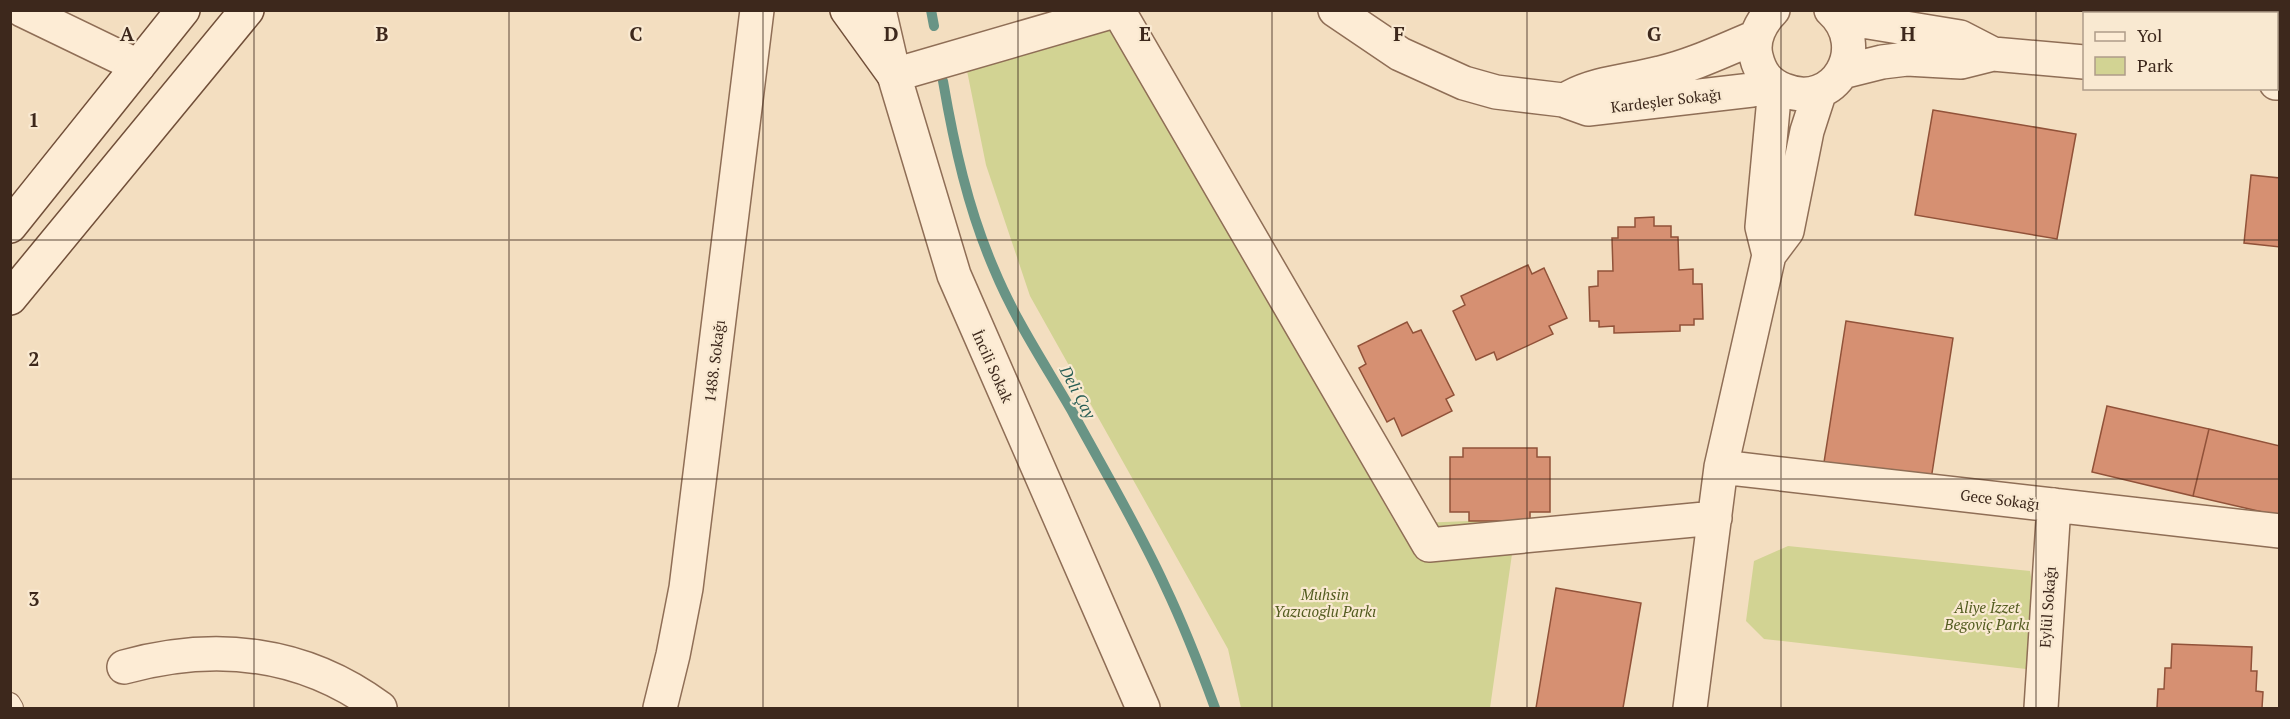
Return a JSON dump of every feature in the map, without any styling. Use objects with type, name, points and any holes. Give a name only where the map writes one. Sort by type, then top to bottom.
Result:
[{"type":"street","points":[[22,10],[138,66]]},
{"type":"street","points":[[10,226],[183,10]]},
{"type":"street","points":[[10,298],[247,10]]},
{"type":"street","name":"1488. Sokağı","points":[[660,708],[686,588],[757,10]]},
{"type":"street","points":[[847,10],[894,75]]},
{"type":"street","points":[[865,10],[894,75]]},
{"type":"street","name":"İncili Sokak","points":[[879,10],[894,75],[954,275],[1143,708]]},
{"type":"street","points":[[894,75],[1118,10],[1429,545],[1715,518]]},
{"type":"street","name":"Kardeşler Sokağı","points":[[1335,10],[1400,54],[1454,79],[1496,92],[1563,100],[1588,109],[1752,90],[1771,84]]},
{"type":"street","points":[[1690,708],[1721,467],[1769,255],[1787,231],[1807,131],[1831,82],[1848,58],[1849,44],[1846,30],[1834,14]]},
{"type":"street","points":[[1834,14],[1960,37],[1993,54]]},
{"type":"street","points":[[1763,20],[1755,51],[1758,65],[1771,84],[1791,93],[1806,95],[1831,82],[1882,62],[1907,59],[1961,62],[1993,54],[2083,62]]},
{"type":"street","name":"Kardeşler Sokağı","points":[[1563,100],[1587,88],[1659,74],[1694,64],[1763,20]]},
{"type":"street","points":[[1769,255],[1762,227],[1771,84]]},
{"type":"street","name":"Gece Sokağı","points":[[1721,467],[2280,531]]},
{"type":"street","name":"Eylül Sokağı","points":[[2041,708],[2054,505]]},
{"type":"street","points":[[124,667],[185,654],[253,655],[290,663],[319,674],[380,708]]},
{"type":"lane","points":[[10,703],[13,708]]},
{"type":"green space","name":"Muhsin Yazıcıoglu Parkı","points":[[1108,21],[1396,524],[1517,519],[1490,708],[1241,708],[1228,649],[1030,296],[986,165],[964,56]]},
{"type":"green space","name":"Aliye İzzet Begoviç Parkı","points":[[1788,546],[2030,571],[2038,618],[2026,669],[1764,639],[1746,621],[1754,561]]},
{"type":"building","points":[[1933,110],[2076,134],[2057,239],[1915,215]]},
{"type":"building","points":[[2251,175],[2280,178],[2280,247],[2244,243]]},
{"type":"building","points":[[1654,217],[1654,226],[1671,226],[1671,237],[1678,237],[1679,270],[1693,269],[1693,284],[1702,284],[1703,319],[1694,319],[1694,325],[1680,325],[1680,331],[1614,333],[1614,326],[1599,327],[1599,321],[1590,321],[1589,287],[1598,286],[1598,271],[1613,271],[1612,238],[1618,238],[1618,227],[1635,227],[1635,218]]},
{"type":"building","points":[[1528,265],[1532,274],[1544,268],[1567,318],[1549,326],[1553,334],[1497,360],[1494,352],[1476,360],[1453,311],[1465,305],[1461,296]]},
{"type":"building","points":[[1846,321],[1953,338],[1930,486],[1823,469]]},
{"type":"building","points":[[1407,322],[1413,333],[1421,330],[1454,395],[1446,399],[1452,411],[1402,436],[1394,418],[1387,422],[1359,368],[1366,364],[1358,346]]},
{"type":"building","points":[[2107,406],[2209,429],[2193,496],[2092,472]]},
{"type":"building","points":[[2209,429],[2280,446],[2280,516],[2193,496]]},
{"type":"building","points":[[1463,448],[1537,448],[1537,457],[1550,457],[1550,512],[1530,512],[1530,521],[1469,521],[1469,512],[1450,512],[1450,457],[1463,457]]},
{"type":"building","points":[[1556,588],[1641,603],[1623,708],[1536,708]]},
{"type":"building","points":[[2172,644],[2252,647],[2251,671],[2257,671],[2256,691],[2263,692],[2262,708],[2157,708],[2158,689],[2164,689],[2165,668],[2171,668]]},
{"type":"waterway","name":"Deli Çay","points":[[931,10],[934,26]]},
{"type":"waterway","name":"Deli Çay","points":[[943,81],[963,176],[985,246],[1002,288],[1144,542],[1179,616],[1215,708]]}]
